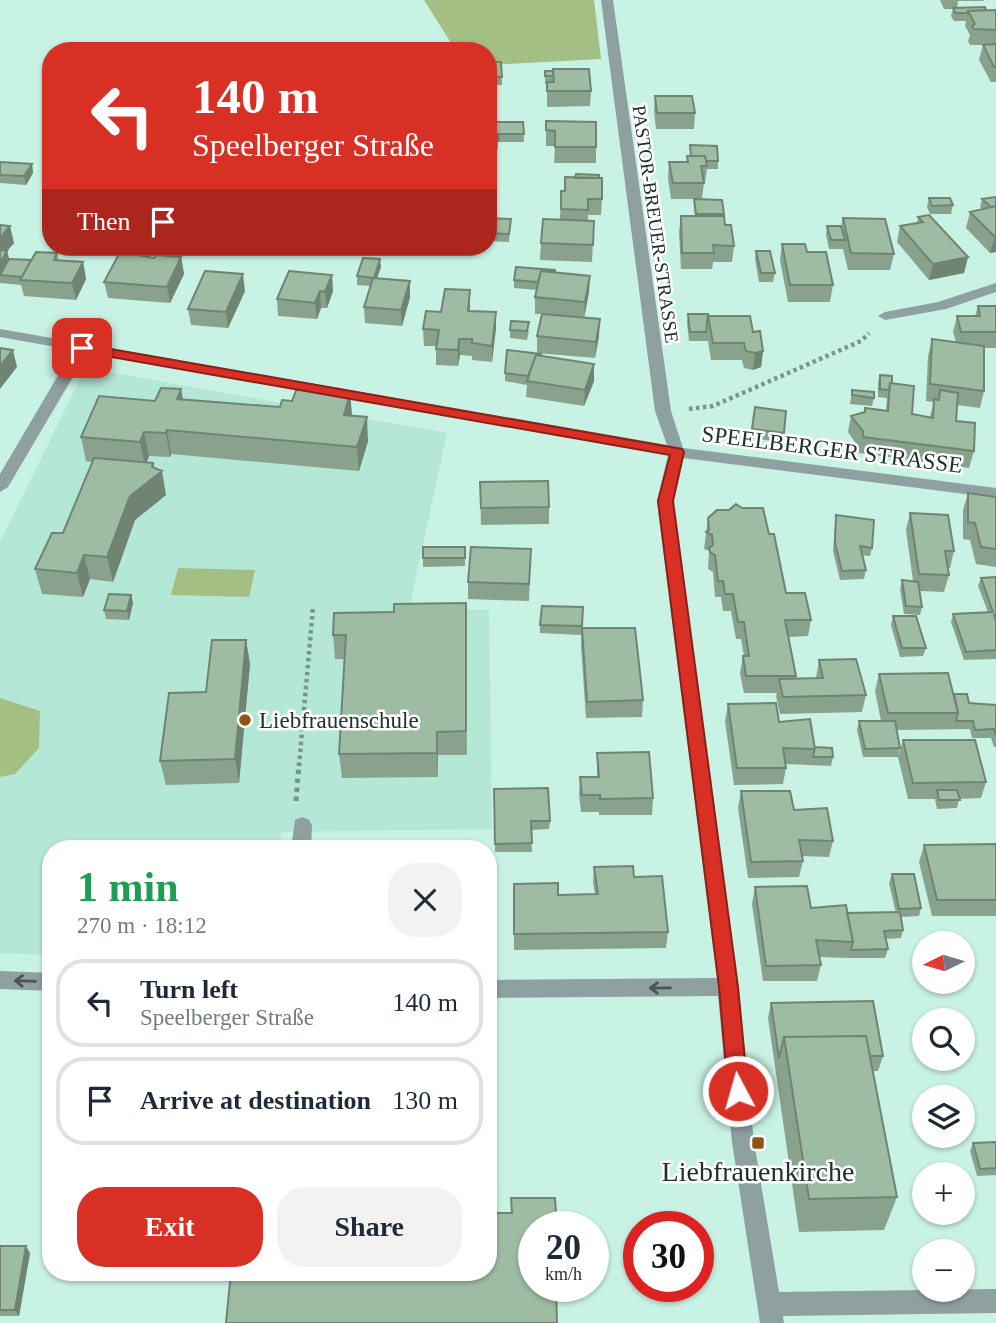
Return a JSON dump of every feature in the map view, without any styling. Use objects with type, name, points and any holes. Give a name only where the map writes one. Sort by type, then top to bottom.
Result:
[{"type":"street","name":"PASTOR-BREUER-STRASSE","points":[[607,0],[663,411],[677,452]]},
{"type":"street","points":[[885,316],[941,306],[996,287]]},
{"type":"street","name":"SPEELBERGER STRASSE","points":[[0,333],[677,452],[996,493]]},
{"type":"street","points":[[0,487],[82,348]]},
{"type":"street","points":[[677,452],[665,501],[728,987],[743,1142],[771,1314],[996,1301]]},
{"type":"street","points":[[301,840],[302,825]]},
{"type":"street","points":[[0,980],[42,982]]},
{"type":"street","points":[[497,989],[728,987]]},
{"type":"path","points":[[663,411],[713,406],[861,341],[885,316]]},
{"type":"path","points":[[302,825],[294,818],[313,607]]},
{"type":"shaded area","name":"Liebfrauenschule","points":[[93,369],[447,433],[409,609],[489,610],[492,829],[281,832],[281,840],[42,840],[42,955],[0,953],[0,542],[80,379]]},
{"type":"green space","points":[[424,0],[594,0],[601,59],[497,65],[497,42],[450,42]]},
{"type":"green space","points":[[178,568],[255,570],[249,597],[171,595]]},
{"type":"green space","points":[[0,698],[40,711],[39,748],[15,774],[0,777]]},
{"type":"building","points":[[985,7],[986,10],[968,13],[955,13],[953,8]]},
{"type":"building","points":[[996,10],[996,30],[974,29],[972,26],[975,24],[968,11]]},
{"type":"building","points":[[996,44],[996,67],[994,67],[983,45]]},
{"type":"building","points":[[497,62],[501,62],[502,77],[497,77]]},
{"type":"building","points":[[553,69],[589,69],[591,91],[547,91],[547,82],[554,82]]},
{"type":"building","points":[[545,71],[553,71],[553,76],[545,76]]},
{"type":"building","points":[[655,96],[692,96],[695,113],[657,113]]},
{"type":"building","points":[[546,121],[596,122],[596,147],[555,147],[555,131],[546,130]]},
{"type":"building","points":[[497,122],[523,122],[524,134],[498,134],[498,141]]},
{"type":"building","points":[[690,145],[717,146],[718,161],[706,161],[705,156],[691,156]]},
{"type":"building","points":[[687,156],[705,156],[707,166],[701,166],[704,183],[673,183],[669,162],[688,162]]},
{"type":"building","points":[[0,162],[32,164],[24,176],[0,175]]},
{"type":"building","points":[[576,174],[599,175],[599,178],[575,178]]},
{"type":"building","points":[[565,177],[602,178],[602,199],[588,199],[588,210],[561,209],[561,191],[565,191]]},
{"type":"building","points":[[996,197],[996,206],[991,207],[982,199]]},
{"type":"building","points":[[929,198],[950,198],[953,205],[932,206]]},
{"type":"building","points":[[694,199],[722,200],[724,214],[696,214]]},
{"type":"building","points":[[996,206],[996,236],[995,237],[970,212]]},
{"type":"building","points":[[929,215],[968,257],[933,264],[900,226],[923,222],[918,217]]},
{"type":"building","points":[[681,216],[724,216],[725,225],[731,225],[734,246],[713,245],[714,253],[682,253]]},
{"type":"building","points":[[497,218],[511,219],[509,234],[497,233]]},
{"type":"building","points":[[843,218],[885,219],[894,254],[851,253]]},
{"type":"building","points":[[543,219],[594,221],[593,245],[541,243]]},
{"type":"building","points":[[0,225],[10,226],[0,238]]},
{"type":"building","points":[[827,226],[841,226],[845,240],[831,240]]},
{"type":"building","points":[[782,244],[805,244],[807,252],[826,252],[833,285],[790,285]]},
{"type":"building","points":[[0,250],[7,251],[0,263]]},
{"type":"building","points":[[756,251],[770,251],[775,273],[761,273]]},
{"type":"building","points":[[36,252],[42,252],[42,256],[56,256],[54,260],[83,262],[72,283],[20,280]]},
{"type":"building","points":[[118,256],[181,257],[167,287],[104,282]]},
{"type":"building","points":[[363,258],[380,259],[374,278],[357,276]]},
{"type":"building","points":[[9,259],[31,260],[22,277],[0,275]]},
{"type":"building","points":[[516,267],[555,272],[541,271],[538,282],[514,280]]},
{"type":"building","points":[[205,271],[243,274],[226,312],[188,309]]},
{"type":"building","points":[[289,271],[332,275],[325,292],[320,291],[315,303],[277,299]]},
{"type":"building","points":[[541,271],[590,276],[585,302],[535,297]]},
{"type":"building","points":[[373,278],[410,281],[401,310],[364,307]]},
{"type":"building","points":[[445,289],[470,290],[468,311],[496,312],[492,346],[472,343],[472,339],[459,339],[458,350],[436,349],[439,330],[423,329],[426,311],[441,312]]},
{"type":"building","points":[[978,306],[996,306],[996,332],[961,332],[957,316],[980,316]]},
{"type":"building","points":[[542,314],[600,319],[596,342],[537,336]]},
{"type":"building","points":[[688,314],[708,314],[706,332],[690,332]]},
{"type":"building","points":[[708,316],[750,316],[753,332],[760,331],[763,351],[746,351],[744,343],[713,343]]},
{"type":"building","points":[[511,321],[529,322],[527,331],[510,330]]},
{"type":"building","points":[[932,339],[984,346],[984,391],[930,384]]},
{"type":"building","points":[[0,348],[13,350],[0,366]]},
{"type":"building","points":[[507,350],[541,354],[536,355],[528,376],[505,373]]},
{"type":"building","points":[[536,355],[594,364],[585,390],[527,381]]},
{"type":"building","points":[[880,375],[892,376],[889,390],[880,389]]},
{"type":"building","points":[[890,383],[914,386],[912,414],[933,418],[934,399],[939,400],[940,390],[958,393],[956,421],[975,423],[974,451],[863,437],[863,431],[851,416],[865,412],[865,408],[888,411]]},
{"type":"building","points":[[161,388],[181,389],[177,399],[280,407],[282,400],[292,401],[297,388],[350,393],[344,415],[367,417],[357,447],[167,430],[166,433],[144,432],[140,442],[81,437],[99,396],[155,401]]},
{"type":"building","points":[[852,390],[874,392],[874,398],[852,395]]},
{"type":"building","points":[[755,407],[786,411],[784,433],[752,429]]},
{"type":"building","points":[[94,458],[153,463],[152,467],[162,471],[130,496],[107,557],[84,555],[77,573],[35,569],[52,533],[63,533]]},
{"type":"building","points":[[548,481],[549,507],[481,508],[480,482]]},
{"type":"building","points":[[968,493],[996,497],[996,549],[981,547],[975,523],[968,522]]},
{"type":"building","points":[[736,504],[742,508],[763,508],[769,534],[774,534],[786,593],[805,593],[811,620],[785,620],[796,676],[746,676],[743,656],[749,656],[744,622],[738,622],[733,594],[725,594],[723,581],[718,581],[715,555],[709,548],[713,545],[712,535],[706,532],[709,530],[708,518],[717,510],[729,510]]},
{"type":"building","points":[[910,513],[948,515],[954,551],[945,551],[949,575],[919,574]]},
{"type":"building","points":[[836,515],[874,520],[872,548],[860,546],[866,570],[842,571],[835,543]]},
{"type":"building","points":[[423,547],[465,547],[465,558],[423,558]]},
{"type":"building","points":[[471,547],[531,549],[529,584],[468,582]]},
{"type":"building","points":[[996,577],[996,650],[966,652],[953,614],[993,612],[981,578]]},
{"type":"building","points":[[902,580],[918,582],[922,607],[906,606]]},
{"type":"building","points":[[109,594],[131,595],[127,611],[104,610]]},
{"type":"building","points":[[466,603],[466,731],[437,732],[437,753],[339,754],[346,635],[333,635],[334,613],[394,612],[394,604]]},
{"type":"building","points":[[542,606],[583,607],[582,626],[540,625]]},
{"type":"building","points":[[893,616],[916,616],[926,648],[902,648]]},
{"type":"building","points":[[582,628],[635,628],[643,700],[587,702]]},
{"type":"building","points":[[212,640],[246,640],[235,759],[160,761],[169,693],[206,692]]},
{"type":"building","points":[[856,659],[866,695],[783,697],[779,679],[823,678],[819,660]]},
{"type":"building","points":[[948,673],[958,713],[888,713],[879,674]]},
{"type":"building","points":[[954,694],[967,694],[969,703],[996,705],[996,736],[994,729],[975,730],[973,721],[956,721],[958,713]]},
{"type":"building","points":[[776,703],[779,722],[810,719],[815,749],[783,748],[786,768],[737,768],[728,704]]},
{"type":"building","points":[[859,721],[895,721],[900,748],[865,749]]},
{"type":"building","points":[[903,740],[975,740],[986,782],[913,783]]},
{"type":"building","points":[[815,747],[832,748],[833,757],[813,757]]},
{"type":"building","points":[[649,752],[653,798],[600,799],[600,795],[582,795],[580,777],[599,777],[597,753]]},
{"type":"building","points":[[548,788],[550,821],[531,821],[532,843],[497,844],[494,789]]},
{"type":"building","points":[[937,790],[957,790],[960,800],[939,800]]},
{"type":"building","points":[[741,791],[790,791],[794,810],[827,808],[833,841],[799,840],[803,861],[751,862]]},
{"type":"building","points":[[996,844],[996,900],[937,900],[924,845]]},
{"type":"building","points":[[633,866],[634,877],[662,876],[668,932],[514,934],[514,884],[558,883],[558,895],[598,894],[594,867]]},
{"type":"building","points":[[892,874],[914,874],[921,908],[899,909]]},
{"type":"building","points":[[807,886],[811,908],[846,905],[853,942],[816,940],[821,965],[766,966],[755,887]]},
{"type":"building","points":[[900,912],[903,930],[884,931],[888,949],[851,950],[853,942],[847,913]]},
{"type":"building","points":[[873,1001],[883,1056],[870,1056],[866,1036],[784,1037],[779,1058],[771,1003]]},
{"type":"building","points":[[866,1036],[897,1197],[809,1199],[784,1037]]},
{"type":"building","points":[[996,1142],[996,1168],[980,1169],[975,1143]]},
{"type":"building","points":[[511,1198],[555,1198],[556,1211],[518,1211],[518,1302],[556,1302],[557,1323],[226,1323],[230,1281],[497,1281],[497,1213],[512,1213]]},
{"type":"building","points":[[0,1246],[26,1246],[15,1310],[0,1310]]},
{"type":"place","name":"Liebfrauenschule","points":[[245,720]]},
{"type":"place","name":"Liebfrauenkirche","points":[[758,1143]]},
{"type":"route","points":[[82,348],[677,452],[665,501],[728,987],[738,1091]]}]
